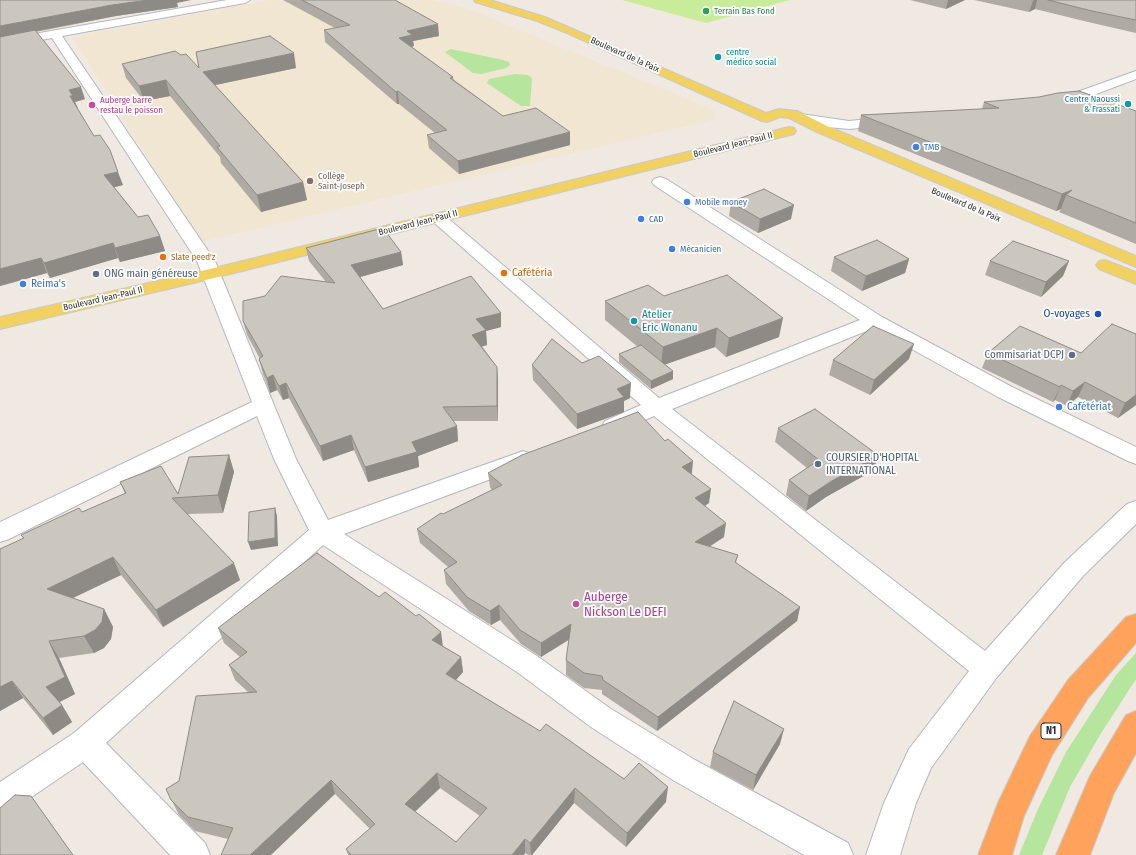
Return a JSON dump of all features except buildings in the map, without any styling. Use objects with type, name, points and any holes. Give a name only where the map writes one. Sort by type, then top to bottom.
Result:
[{"type":"highway","name":"N1","points":[[995,855],[1009,814],[1041,746],[1078,689],[1136,625]]},
{"type":"highway","points":[[1072,855],[1101,786],[1136,724]]},
{"type":"main road","name":"Boulevard de la Paix","points":[[480,0],[541,19],[571,31],[771,118]]},
{"type":"main road","name":"Boulevard de la Paix","points":[[509,0],[569,21],[662,59],[771,118]]},
{"type":"main road","points":[[771,118],[778,128],[798,125]]},
{"type":"main road","name":"Boulevard Jean-Paul II","points":[[0,323],[771,118]]},
{"type":"main road","name":"Boulevard de la Paix","points":[[798,125],[1136,262]]},
{"type":"main road","name":"Boulevard de la Paix","points":[[798,125],[1136,279]]},
{"type":"main road","name":"Boulevard Jean-Paul II","points":[[0,307],[208,267],[438,219],[798,125]]},
{"type":"street","points":[[2,40],[55,34],[245,0]]},
{"type":"street","points":[[55,34],[208,267],[285,459],[322,532],[527,664],[601,718],[684,770],[836,855]]},
{"type":"street","points":[[1041,106],[1070,99],[1136,74]]},
{"type":"street","points":[[1070,99],[1092,107]]},
{"type":"street","points":[[798,125],[828,123],[849,125],[904,120]]},
{"type":"street","points":[[660,182],[875,321],[1005,392],[1136,456]]},
{"type":"street","points":[[438,219],[656,407],[987,668]]},
{"type":"street","points":[[593,433],[622,423],[656,407],[875,321]]},
{"type":"street","points":[[0,532],[264,405]]},
{"type":"street","points":[[0,800],[85,743],[322,532],[542,452]]},
{"type":"street","points":[[883,855],[900,803],[920,759],[987,668],[1074,569],[1136,510]]},
{"type":"street","points":[[85,743],[193,855]]},
{"type":"shaded area","name":"Collège Saint-Joseph","points":[[270,0],[432,0],[468,9],[714,110],[715,119],[200,242],[72,37]]},
{"type":"green space","name":"Terrain Bas Fond","points":[[622,0],[790,0],[706,23]]},
{"type":"green space","points":[[451,49],[503,60],[509,62],[510,65],[506,68],[481,74],[473,73],[445,52]]},
{"type":"green space","points":[[515,74],[528,75],[532,78],[530,106],[521,106],[487,83],[489,79]]},
{"type":"green space","points":[[1136,653],[1136,679],[1100,735],[1070,787],[1042,855],[1019,855],[1038,809],[1066,752],[1116,675]]},
{"type":"place","name":"Terrain Bas Fond","points":[[706,11]]},
{"type":"place","name":"centre médico social","points":[[718,57]]},
{"type":"place","name":"Centre Naoussi & Frassati","points":[[1128,104]]},
{"type":"place","name":"Auberge barre restau le poisson","points":[[92,105]]},
{"type":"place","name":"TMB","points":[[916,147]]},
{"type":"place","name":"Collège Saint-Joseph","points":[[310,181]]},
{"type":"place","name":"Mobile money","points":[[687,202]]},
{"type":"place","name":"CAD","points":[[641,219]]},
{"type":"place","name":"Mécanicien","points":[[672,249]]},
{"type":"place","name":"Slate peed'z","points":[[163,257]]},
{"type":"place","name":"Cafétéria","points":[[504,273]]},
{"type":"place","name":"ONG main généreuse","points":[[96,274]]},
{"type":"place","name":"Reima's","points":[[23,284]]},
{"type":"place","name":"O-voyages","points":[[1098,314]]},
{"type":"place","name":"Atelier Eric Wonanu","points":[[634,321]]},
{"type":"place","name":"Commisariat DCPJ","points":[[1072,355]]},
{"type":"place","name":"Cafétériat","points":[[1059,407]]},
{"type":"place","name":"COURSIER D'HOPITAL INTERNATIONAL","points":[[818,464]]},
{"type":"place","name":"Auberge Nickson Le DEFI","points":[[576,604]]}]
